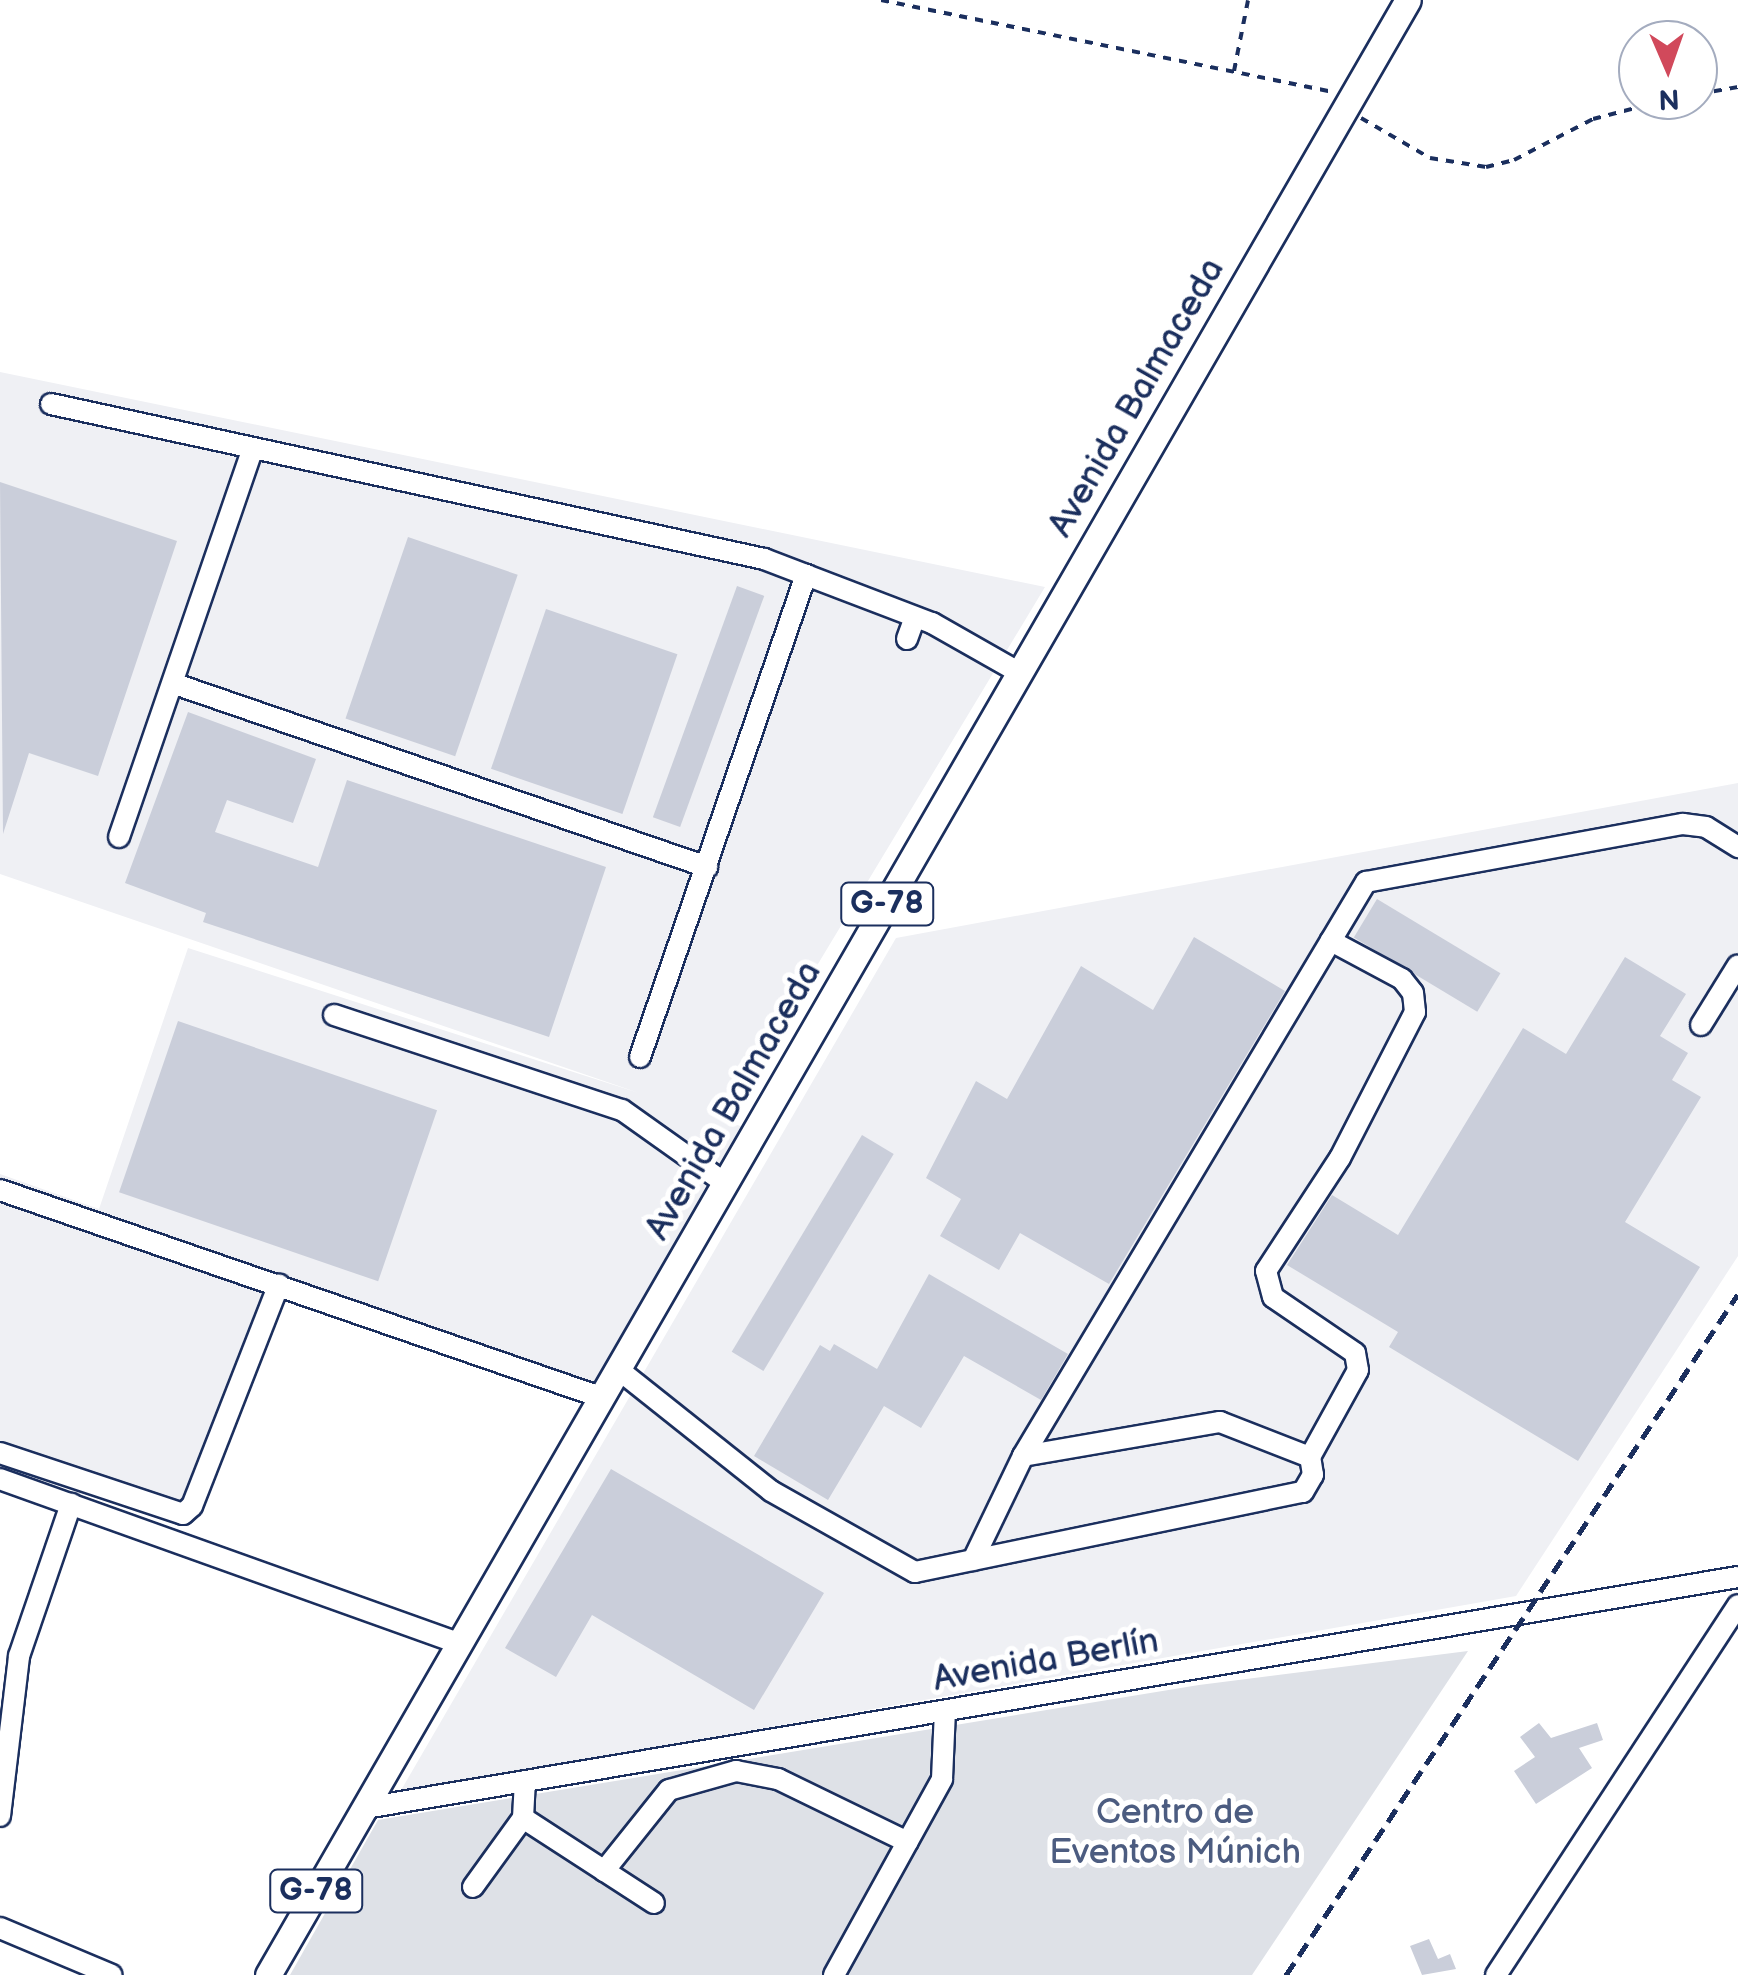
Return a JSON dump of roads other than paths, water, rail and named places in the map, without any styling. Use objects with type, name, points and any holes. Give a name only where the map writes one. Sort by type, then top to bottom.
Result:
[{"type":"main road","name":"Avenida Balmaceda","points":[[268,1975],[1408,0]]},
{"type":"street","points":[[51,404],[252,451],[589,516],[806,575],[915,617],[1020,673]]},
{"type":"street","points":[[118,837],[175,684],[252,451]]},
{"type":"street","points":[[640,1056],[806,575]]},
{"type":"street","points":[[907,639],[915,617]]},
{"type":"street","points":[[175,684],[706,867]]},
{"type":"street","points":[[973,1560],[1024,1456],[1366,882],[1683,824],[1706,828],[1738,847]]},
{"type":"street","points":[[619,1370],[771,1490],[915,1572],[1303,1492],[1313,1476],[1310,1457],[1358,1370],[1355,1353],[1273,1297],[1266,1271],[1340,1158],[1415,1012],[1414,993],[1402,979],[1331,941]]},
{"type":"street","points":[[1701,1026],[1738,965]]},
{"type":"street","points":[[334,1015],[622,1110],[726,1184]]},
{"type":"street","points":[[1,1193],[279,1284],[603,1398]]},
{"type":"street","points":[[0,1453],[183,1514],[192,1506],[279,1284]]},
{"type":"street","points":[[1024,1456],[1220,1422],[1310,1457]]},
{"type":"street","points":[[0,1479],[460,1644]]},
{"type":"street","points":[[0,1816],[19,1656],[71,1504]]},
{"type":"street","name":"Avenida Berlín","points":[[365,1808],[1738,1578]]},
{"type":"street","points":[[1496,1975],[1738,1605]]},
{"type":"street","points":[[834,1975],[942,1779],[944,1710]]},
{"type":"street","points":[[604,1870],[669,1790],[736,1770],[778,1779],[908,1842]]},
{"type":"street","points":[[473,1887],[523,1818],[524,1781]]},
{"type":"street","points":[[523,1818],[654,1903]]},
{"type":"street","points":[[0,1928],[112,1975]]},
{"type":"railway","points":[[1286,1975],[1738,1294]]},
{"type":"park label","name":"Centro de Eventos Múnich","points":[[1175,1833]]}]
